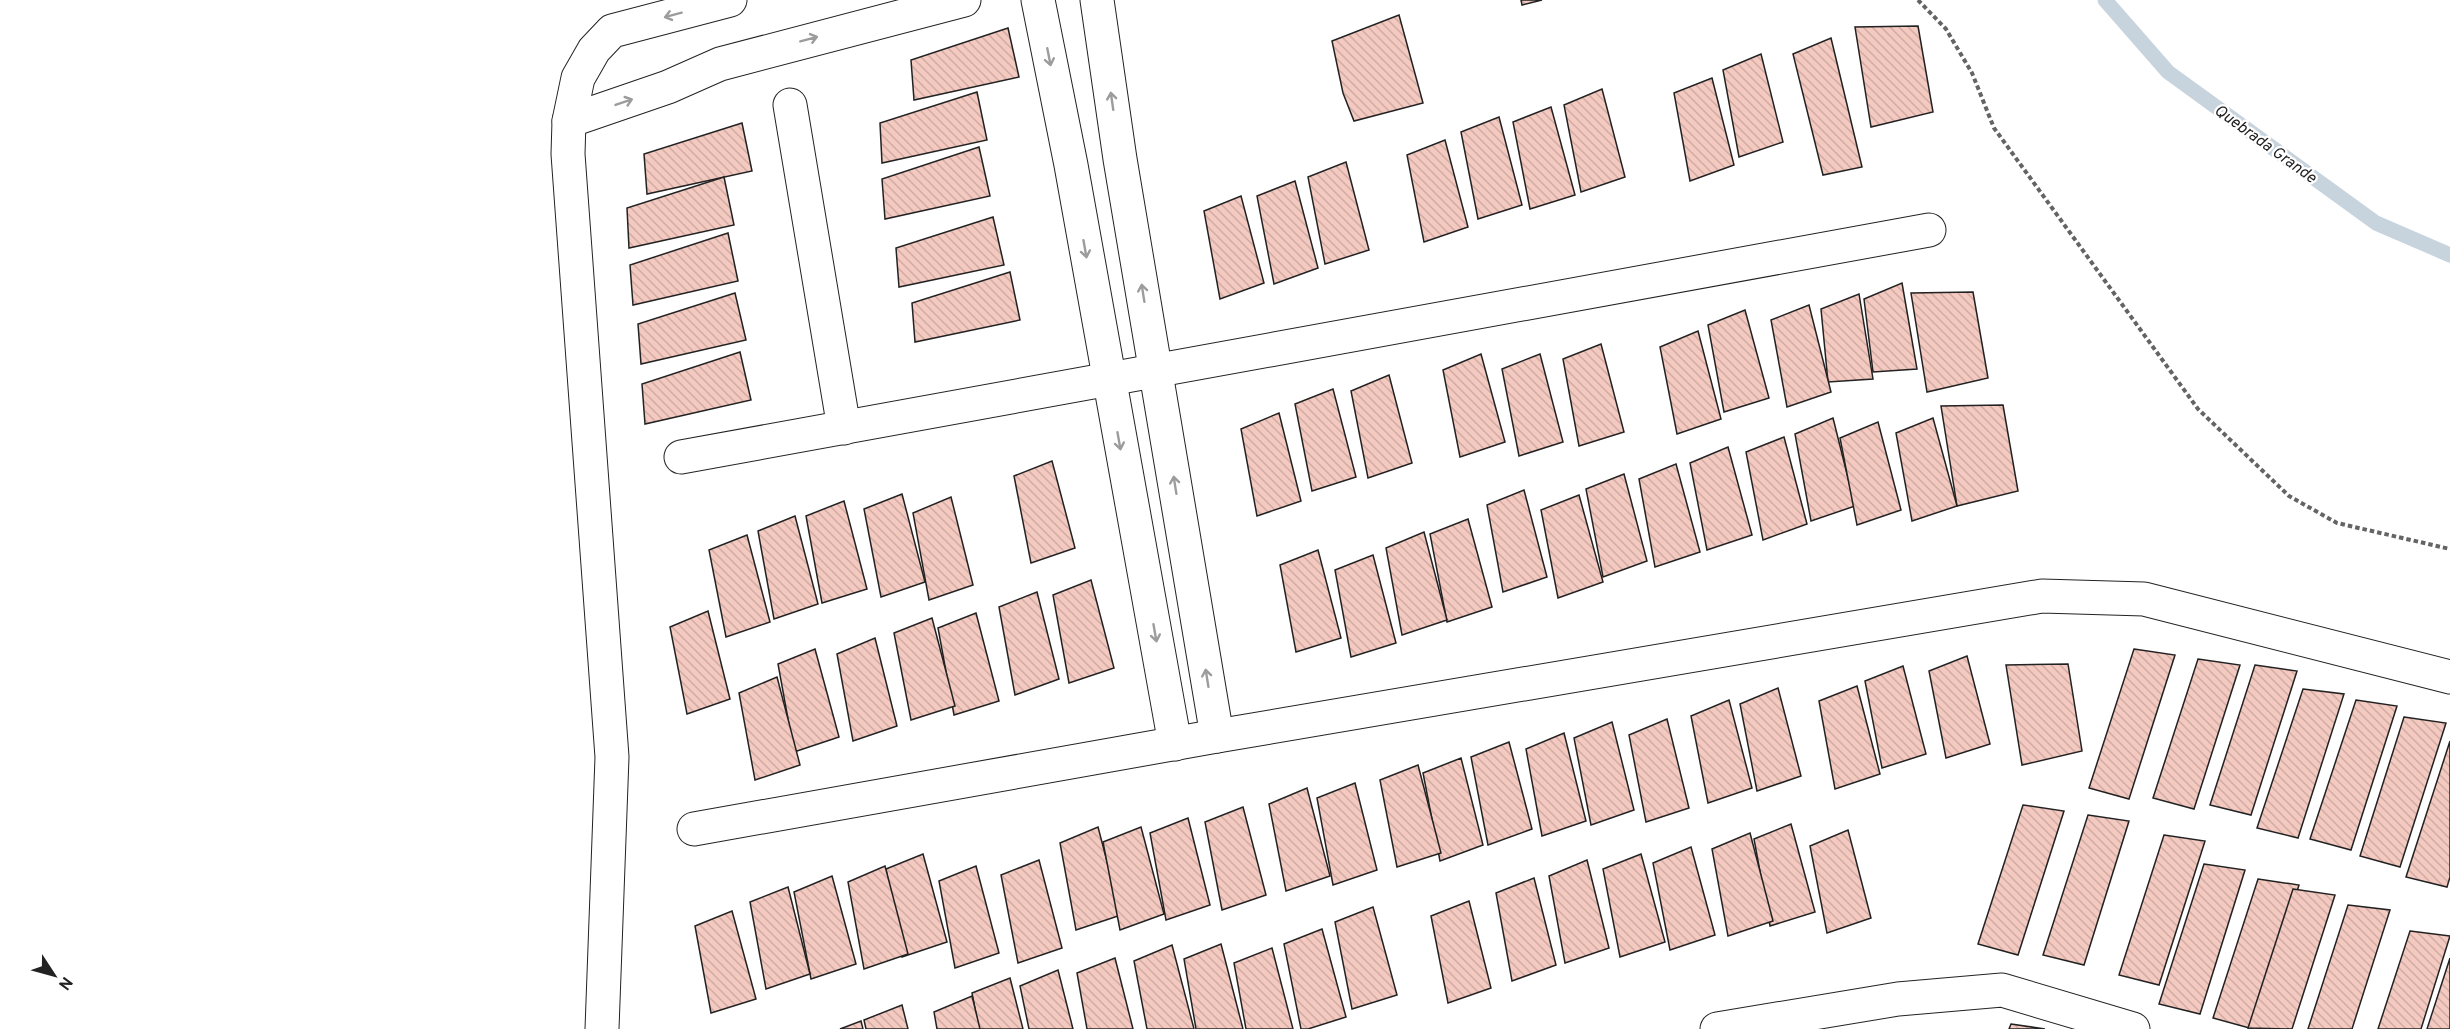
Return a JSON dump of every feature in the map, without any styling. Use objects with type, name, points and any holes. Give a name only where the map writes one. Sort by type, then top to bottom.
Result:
[{"type":"street","points":[[602,1029],[612,757],[568,154],[569,121],[578,78],[594,50],[612,31],[730,0]]},
{"type":"street","points":[[569,121],[668,87],[720,64],[964,0]]},
{"type":"street","points":[[1038,0],[1071,165],[1175,744]]},
{"type":"street","points":[[1097,0],[1120,159],[1216,735]]},
{"type":"street","points":[[790,105],[844,428]]},
{"type":"street","points":[[1071,165],[1120,159]]},
{"type":"street","points":[[681,457],[1929,230]]},
{"type":"street","points":[[694,830],[1216,735],[2042,596],[2144,599],[2450,677]]},
{"type":"street","points":[[1717,1029],[1763,1026],[1898,999],[2002,990],[2133,1029]]},
{"type":"path","points":[[1918,0],[1946,28],[1972,73],[1994,128],[2198,409],[2289,496],[2337,523],[2450,549]]},
{"type":"building","points":[[1521,0],[1542,0],[1522,5]]},
{"type":"building","points":[[1399,15],[1423,103],[1354,121],[1343,93],[1332,41]]},
{"type":"building","points":[[1918,26],[1933,112],[1871,127],[1855,27]]},
{"type":"building","points":[[1008,28],[1019,77],[914,100],[911,60]]},
{"type":"building","points":[[1831,38],[1862,167],[1823,175],[1793,54]]},
{"type":"building","points":[[1761,54],[1783,142],[1739,157],[1723,70]]},
{"type":"building","points":[[1712,78],[1734,165],[1690,181],[1674,93]]},
{"type":"building","points":[[1602,89],[1625,177],[1581,192],[1564,105]]},
{"type":"building","points":[[977,92],[987,140],[882,163],[880,123]]},
{"type":"building","points":[[1551,107],[1575,195],[1530,209],[1513,122]]},
{"type":"building","points":[[1499,117],[1522,205],[1478,219],[1461,132]]},
{"type":"building","points":[[742,123],[752,171],[647,194],[644,154]]},
{"type":"building","points":[[1445,140],[1468,227],[1424,242],[1407,155]]},
{"type":"building","points":[[979,147],[990,196],[885,219],[882,179]]},
{"type":"building","points":[[1346,162],[1369,250],[1325,264],[1308,177]]},
{"type":"building","points":[[724,177],[734,225],[629,248],[627,208]]},
{"type":"building","points":[[1295,181],[1318,268],[1274,284],[1257,196]]},
{"type":"building","points":[[1241,196],[1264,283],[1220,299],[1204,211]]},
{"type":"building","points":[[993,217],[1004,265],[899,287],[896,248]]},
{"type":"building","points":[[728,233],[738,281],[633,305],[630,265]]},
{"type":"building","points":[[1010,272],[1020,320],[915,342],[912,303]]},
{"type":"building","points":[[1902,283],[1917,369],[1873,372],[1864,299]]},
{"type":"building","points":[[1973,292],[1988,378],[1927,392],[1911,293]]},
{"type":"building","points":[[735,293],[746,340],[641,364],[638,324]]},
{"type":"building","points":[[1859,294],[1873,379],[1828,382],[1821,309]]},
{"type":"building","points":[[1809,305],[1831,392],[1787,407],[1771,320]]},
{"type":"building","points":[[1745,310],[1769,398],[1724,412],[1708,325]]},
{"type":"building","points":[[1698,331],[1721,419],[1677,434],[1660,347]]},
{"type":"building","points":[[1601,344],[1624,432],[1579,446],[1563,359]]},
{"type":"building","points":[[740,352],[751,400],[645,424],[642,384]]},
{"type":"building","points":[[1481,354],[1505,442],[1460,457],[1443,370]]},
{"type":"building","points":[[1540,354],[1563,442],[1519,456],[1502,369]]},
{"type":"building","points":[[1389,375],[1412,463],[1368,478],[1351,391]]},
{"type":"building","points":[[1333,389],[1356,477],[1312,491],[1295,404]]},
{"type":"building","points":[[2003,405],[2018,491],[1957,506],[1941,406]]},
{"type":"building","points":[[1279,413],[1301,501],[1257,516],[1241,429]]},
{"type":"building","points":[[1833,418],[1855,506],[1811,521],[1795,434]]},
{"type":"building","points":[[1933,418],[1957,506],[1912,521],[1896,433]]},
{"type":"building","points":[[1878,422],[1901,510],[1857,525],[1840,438]]},
{"type":"building","points":[[1784,437],[1807,524],[1763,540],[1746,452]]},
{"type":"building","points":[[1728,447],[1752,535],[1707,550],[1690,463]]},
{"type":"building","points":[[1052,461],[1075,548],[1031,563],[1014,476]]},
{"type":"building","points":[[1676,464],[1700,552],[1655,567],[1639,479]]},
{"type":"building","points":[[1624,474],[1647,561],[1603,577],[1586,489]]},
{"type":"building","points":[[1524,490],[1547,577],[1503,592],[1487,505]]},
{"type":"building","points":[[902,494],[925,582],[881,597],[864,509]]},
{"type":"building","points":[[1579,495],[1603,582],[1558,598],[1541,510]]},
{"type":"building","points":[[951,497],[973,585],[929,600],[913,513]]},
{"type":"building","points":[[844,501],[867,589],[822,603],[806,516]]},
{"type":"building","points":[[795,516],[818,604],[774,619],[758,531]]},
{"type":"building","points":[[1468,519],[1492,607],[1447,622],[1430,534]]},
{"type":"building","points":[[1424,532],[1447,620],[1402,635],[1386,548]]},
{"type":"building","points":[[747,535],[770,622],[726,637],[709,550]]},
{"type":"building","points":[[1318,550],[1341,638],[1296,652],[1280,565]]},
{"type":"building","points":[[1373,555],[1396,643],[1351,657],[1335,570]]},
{"type":"building","points":[[1091,580],[1114,668],[1069,683],[1053,595]]},
{"type":"building","points":[[1037,592],[1059,679],[1015,695],[999,607]]},
{"type":"building","points":[[708,611],[730,699],[687,714],[670,627]]},
{"type":"building","points":[[976,613],[999,701],[954,715],[938,628]]},
{"type":"building","points":[[932,618],[955,706],[911,720],[894,633]]},
{"type":"building","points":[[875,638],[897,726],[853,741],[837,654]]},
{"type":"building","points":[[815,649],[839,737],[794,752],[778,664]]},
{"type":"building","points":[[2134,649],[2175,655],[2129,799],[2089,788]]},
{"type":"building","points":[[1967,656],[1990,744],[1946,758],[1929,671]]},
{"type":"building","points":[[2198,659],[2240,665],[2194,809],[2153,798]]},
{"type":"building","points":[[2068,664],[2082,751],[2022,765],[2006,665]]},
{"type":"building","points":[[2255,665],[2297,671],[2251,815],[2210,805]]},
{"type":"building","points":[[1903,666],[1926,754],[1882,768],[1865,681]]},
{"type":"building","points":[[777,677],[800,765],[755,780],[739,693]]},
{"type":"building","points":[[1857,686],[1880,774],[1835,789],[1819,701]]},
{"type":"building","points":[[1778,688],[1801,776],[1757,791],[1740,704]]},
{"type":"building","points":[[2303,689],[2344,694],[2298,838],[2257,828]]},
{"type":"building","points":[[1729,700],[1752,788],[1708,803],[1691,716]]},
{"type":"building","points":[[2356,700],[2397,706],[2351,850],[2310,839]]},
{"type":"building","points":[[2404,717],[2446,723],[2400,867],[2360,856]]},
{"type":"building","points":[[1667,719],[1689,808],[1646,822],[1629,735]]},
{"type":"building","points":[[1612,722],[1634,810],[1591,825],[1574,738]]},
{"type":"building","points":[[1564,733],[1586,821],[1542,836],[1526,749]]},
{"type":"building","points":[[2450,741],[2450,877],[2447,887],[2406,877]]},
{"type":"building","points":[[1509,742],[1532,829],[1488,845],[1471,757]]},
{"type":"building","points":[[1461,758],[1483,845],[1440,861],[1423,773]]},
{"type":"building","points":[[1418,765],[1441,853],[1397,867],[1380,780]]},
{"type":"building","points":[[1355,783],[1377,870],[1333,885],[1317,798]]},
{"type":"building","points":[[1307,788],[1330,876],[1286,891],[1269,804]]},
{"type":"building","points":[[2023,805],[2064,811],[2018,955],[1978,944]]},
{"type":"building","points":[[1243,807],[1266,895],[1222,910],[1205,822]]},
{"type":"building","points":[[2088,815],[2129,821],[2084,965],[2043,955]]},
{"type":"building","points":[[1188,818],[1210,905],[1166,920],[1150,833]]},
{"type":"building","points":[[1791,824],[1815,912],[1770,926],[1754,839]]},
{"type":"building","points":[[1098,827],[1121,915],[1076,930],[1060,843]]},
{"type":"building","points":[[1141,827],[1164,914],[1120,930],[1103,842]]},
{"type":"building","points":[[1848,830],[1871,918],[1827,933],[1810,846]]},
{"type":"building","points":[[1750,833],[1773,921],[1728,936],[1712,849]]},
{"type":"building","points":[[2164,835],[2205,841],[2159,985],[2119,975]]},
{"type":"building","points":[[1691,847],[1715,935],[1670,950],[1653,863]]},
{"type":"building","points":[[923,854],[947,942],[902,957],[886,869]]},
{"type":"building","points":[[1641,854],[1665,942],[1620,957],[1603,869]]},
{"type":"building","points":[[1039,860],[1062,948],[1018,963],[1001,875]]},
{"type":"building","points":[[1587,860],[1609,948],[1565,963],[1549,876]]},
{"type":"building","points":[[2204,864],[2245,870],[2200,1014],[2159,1004]]},
{"type":"building","points":[[885,866],[908,954],[864,969],[848,882]]},
{"type":"building","points":[[976,866],[999,953],[955,968],[939,881]]},
{"type":"building","points":[[832,876],[856,964],[811,979],[794,892]]},
{"type":"building","points":[[1534,878],[1556,965],[1512,981],[1496,893]]},
{"type":"building","points":[[2258,879],[2299,885],[2253,1029],[2213,1018]]},
{"type":"building","points":[[788,887],[810,974],[766,989],[750,902]]},
{"type":"building","points":[[2293,889],[2335,895],[2292,1029],[2248,1028]]},
{"type":"building","points":[[1469,901],[1491,988],[1448,1003],[1431,916]]},
{"type":"building","points":[[2348,905],[2390,910],[2352,1029],[2308,1029]]},
{"type":"building","points":[[1373,907],[1397,995],[1352,1009],[1335,922]]},
{"type":"building","points":[[732,911],[756,999],[711,1013],[695,926]]},
{"type":"building","points":[[1322,929],[1346,1017],[1308,1029],[1301,1029],[1284,944]]},
{"type":"building","points":[[2410,931],[2450,936],[2421,1029],[2378,1029]]},
{"type":"building","points":[[1221,944],[1243,1029],[1196,1029],[1184,959]]},
{"type":"building","points":[[1172,945],[1194,1029],[1147,1029],[1134,961]]},
{"type":"building","points":[[1272,948],[1293,1029],[1246,1029],[1234,963]]},
{"type":"building","points":[[1115,958],[1133,1029],[1087,1029],[1077,973]]},
{"type":"building","points":[[2450,958],[2450,1029],[2427,1029]]},
{"type":"building","points":[[1058,970],[1073,1029],[1029,1029],[1020,986]]},
{"type":"building","points":[[1010,978],[1023,1029],[979,1029],[972,993]]},
{"type":"building","points":[[972,996],[980,1029],[937,1029],[934,1012]]},
{"type":"building","points":[[902,1005],[908,1029],[866,1029],[864,1020]]},
{"type":"building","points":[[861,1021],[863,1029],[840,1029]]},
{"type":"building","points":[[2011,1024],[2045,1029],[2009,1029]]},
{"type":"waterway","name":"Quebrada Grande","points":[[2105,0],[2168,72],[2376,223],[2450,255]]}]
